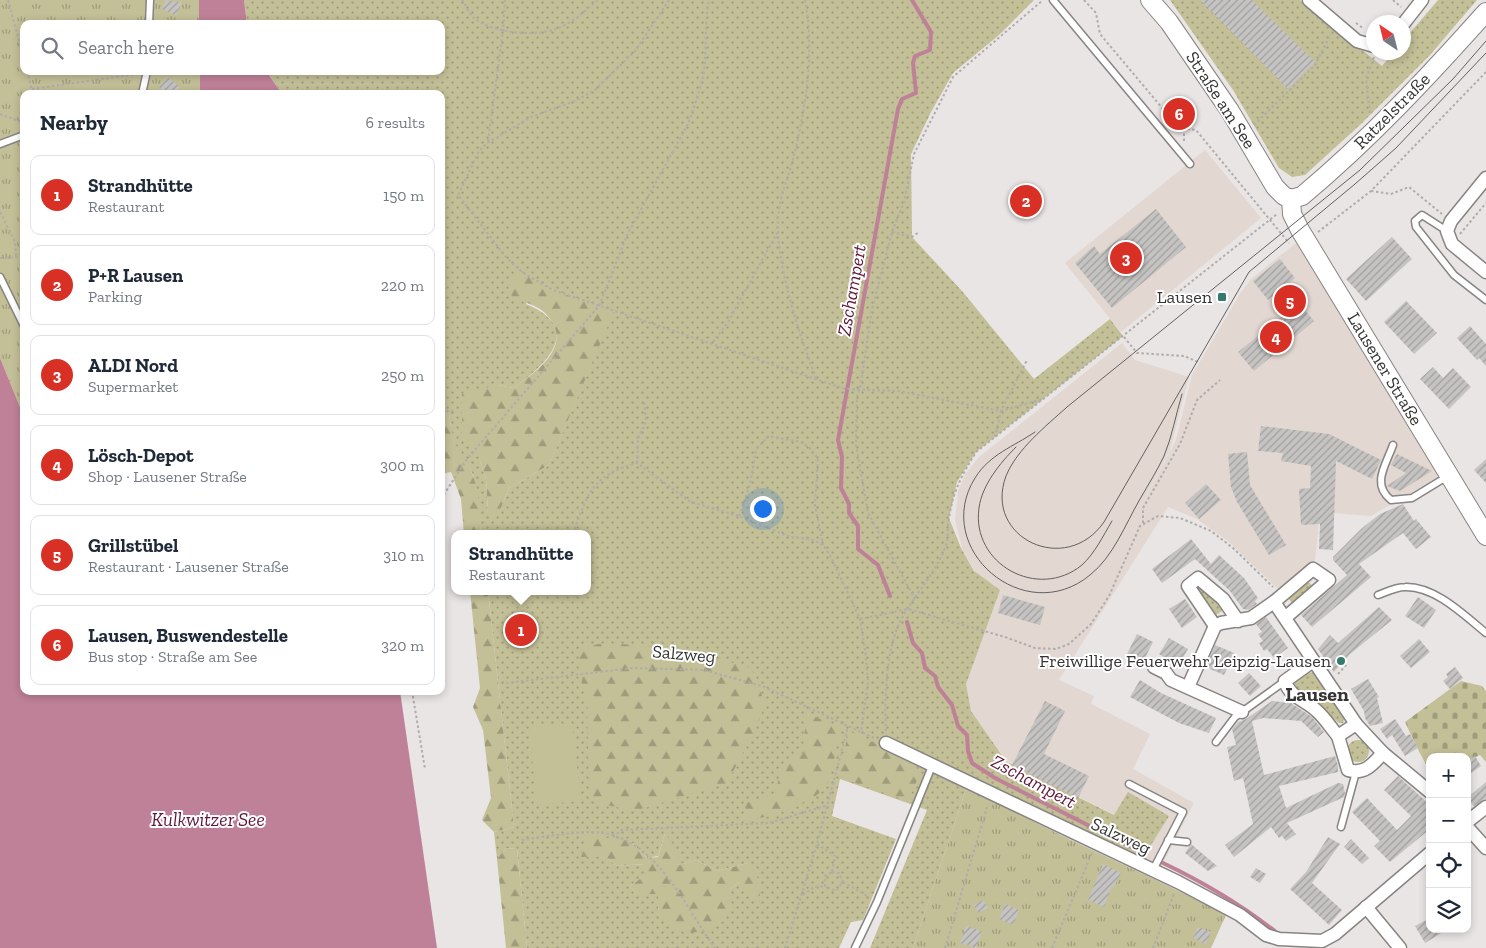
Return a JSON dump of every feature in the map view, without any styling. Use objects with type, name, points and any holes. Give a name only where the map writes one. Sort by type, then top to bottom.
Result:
[{"type":"main road","name":"Straße am See","points":[[1150,0],[1169,22],[1275,187],[1284,196],[1291,199]]},
{"type":"main road","name":"Ratzelstraße","points":[[1291,199],[1302,196],[1367,137],[1398,107],[1486,12]]},
{"type":"main road","name":"Lausener Straße","points":[[1291,199],[1292,214],[1300,230],[1486,536]]},
{"type":"street","points":[[1309,0],[1357,42],[1366,44]]},
{"type":"street","points":[[1410,15],[1422,0]]},
{"type":"street","points":[[1486,178],[1449,226],[1452,244],[1486,272]]},
{"type":"street","points":[[1188,688],[1215,626],[1221,623],[1251,618],[1278,599],[1313,569],[1329,580],[1286,617]]},
{"type":"street","points":[[1215,626],[1188,586],[1198,578],[1223,599],[1238,621]]},
{"type":"street","points":[[1278,599],[1286,617],[1318,661],[1328,683],[1356,724],[1383,752],[1426,789]]},
{"type":"street","points":[[1318,661],[1285,681],[1292,693],[1317,711],[1338,736],[1348,770],[1356,772],[1366,771],[1383,752]]},
{"type":"street","points":[[1154,667],[1166,673],[1171,680],[1242,712]]},
{"type":"street","points":[[1338,736],[1356,724]]},
{"type":"street","name":"Salzweg","points":[[886,743],[1178,882],[1240,915],[1266,935],[1279,939],[1320,945]]},
{"type":"street","points":[[1471,819],[1486,807]]},
{"type":"street","points":[[1471,831],[1486,848]]},
{"type":"street","points":[[1320,945],[1426,856]]},
{"type":"street","points":[[1366,907],[1400,948]]},
{"type":"lane","points":[[149,20],[150,0]]},
{"type":"lane","points":[[1053,0],[1190,164]]},
{"type":"lane","points":[[143,90],[145,75]]},
{"type":"lane","points":[[0,144],[20,136]]},
{"type":"lane","points":[[1449,226],[1422,216],[1415,221],[1416,227],[1454,275],[1486,300]]},
{"type":"lane","points":[[0,277],[20,318]]},
{"type":"lane","points":[[1393,445],[1379,483],[1382,494],[1391,500],[1412,498],[1449,475]]},
{"type":"lane","points":[[1378,595],[1404,586],[1417,589],[1446,600],[1486,633]]},
{"type":"lane","points":[[1216,742],[1227,726],[1242,712],[1285,681]]},
{"type":"lane","points":[[856,948],[877,902],[932,766]]},
{"type":"lane","points":[[1341,828],[1356,772]]},
{"type":"lane","points":[[1130,784],[1184,812],[1153,870]]},
{"type":"lane","points":[[1168,840],[1188,842]]},
{"type":"path","points":[[8,0],[20,40]]},
{"type":"path","points":[[462,0],[473,17],[503,31],[528,33],[556,29],[581,14],[598,0]]},
{"type":"path","points":[[487,143],[503,31],[505,0]]},
{"type":"path","points":[[670,0],[635,51],[595,90],[575,101],[531,117],[487,143],[479,151],[458,195],[506,257],[522,272],[553,290],[835,387],[858,391],[898,391],[1001,411],[1045,398]]},
{"type":"path","points":[[445,493],[467,459],[599,306],[628,233],[688,124],[694,108],[704,71],[706,13],[709,0]]},
{"type":"path","points":[[804,0],[808,17],[808,91],[792,161],[783,185],[778,212],[778,230],[780,250],[800,338],[817,380]]},
{"type":"path","points":[[915,599],[868,513],[856,445],[858,391],[861,383],[872,309],[892,232],[904,202],[914,154],[953,77],[1043,0]]},
{"type":"path","points":[[1084,0],[1096,12],[1100,34],[1179,128],[1196,130],[1294,248]]},
{"type":"path","points":[[1393,0],[1401,7]]},
{"type":"path","points":[[1244,136],[1315,65],[1337,25]]},
{"type":"path","points":[[1367,137],[1371,109],[1366,79],[1374,60]]},
{"type":"path","points":[[1315,235],[1371,191],[1486,72]]},
{"type":"path","points":[[28,75],[32,89],[126,75]]},
{"type":"path","points":[[0,114],[20,122]]},
{"type":"path","points":[[1371,191],[1391,194],[1409,186],[1449,226]]},
{"type":"path","points":[[1452,244],[1486,203]]},
{"type":"path","points":[[0,212],[15,242],[16,257]]},
{"type":"path","points":[[886,743],[885,715],[892,639],[908,609],[931,577],[946,546],[949,518],[957,482],[976,452],[1270,218]]},
{"type":"path","points":[[712,344],[728,322],[769,252],[778,230]]},
{"type":"path","points":[[892,232],[912,237],[919,232]]},
{"type":"path","points":[[0,258],[20,257]]},
{"type":"path","points":[[1123,336],[1137,353],[1184,356],[1198,362]]},
{"type":"path","points":[[994,437],[1001,411],[1027,360]]},
{"type":"path","points":[[860,619],[908,609],[1005,637],[1035,648],[1056,649],[1069,644],[1091,624],[1109,596],[1133,540],[1143,523],[1143,508],[1180,444],[1197,400],[1220,380]]},
{"type":"path","points":[[637,463],[638,438],[646,422],[644,400]]},
{"type":"path","points":[[445,411],[454,411]]},
{"type":"path","points":[[739,516],[750,484],[756,450],[768,436],[801,442],[812,450],[818,459],[815,505],[823,545],[830,555],[860,619],[868,682],[860,732]]},
{"type":"path","points":[[637,463],[690,502],[739,516],[770,531],[790,537],[810,539],[823,545]]},
{"type":"path","points":[[574,530],[583,506],[596,483],[615,469],[637,463]]},
{"type":"path","points":[[1143,523],[1165,516],[1184,519],[1204,527],[1233,548],[1278,599]]},
{"type":"path","points":[[1328,683],[1348,663]]},
{"type":"path","name":"Salzweg","points":[[506,683],[633,668],[704,670],[762,686],[886,743]]},
{"type":"path","points":[[413,695],[425,769]]},
{"type":"path","points":[[785,948],[817,844],[848,726]]},
{"type":"path","points":[[945,948],[991,794]]},
{"type":"path","points":[[613,837],[622,830],[769,823],[828,805]]},
{"type":"path","points":[[522,840],[589,832],[622,838],[645,852],[661,869],[715,948]]},
{"type":"path","points":[[817,844],[835,856],[832,872]]},
{"type":"path","points":[[1052,948],[1096,844]]},
{"type":"path","points":[[825,886],[825,876],[832,872],[839,873],[843,882],[877,902]]},
{"type":"path","points":[[802,896],[814,887],[825,886],[836,891],[843,882]]},
{"type":"path","points":[[1154,948],[1178,882]]},
{"type":"shaded area","points":[[1205,150],[1261,218],[1121,332],[1065,263]]},
{"type":"shaded area","points":[[1296,243],[1439,476],[1371,516],[1320,512],[1315,561],[1278,589],[1229,542],[1197,519],[1168,507],[1059,680],[1094,696],[1091,704],[1150,734],[1133,769],[1194,803],[1161,867],[1143,858],[1169,815],[1115,815],[1006,760],[971,711],[966,684],[999,592],[976,573],[963,551],[955,521],[958,491],[966,473],[979,457],[1122,343],[1135,360],[1189,377],[1170,450],[1131,526],[1176,440],[1192,375],[1240,294],[1251,279]]},
{"type":"green space","points":[[0,0],[199,0],[199,20],[20,20],[20,75],[200,75],[200,90],[20,90],[20,407],[0,358]]},
{"type":"green space","points":[[244,0],[1034,0],[999,35],[953,73],[931,112],[911,154],[912,237],[962,291],[1034,379],[1110,319],[1123,336],[976,452],[957,482],[949,518],[961,548],[974,571],[1000,590],[966,684],[971,711],[1006,761],[1114,815],[1128,792],[1169,816],[1143,858],[977,779],[967,786],[913,948],[870,948],[927,810],[840,779],[832,816],[896,839],[863,920],[851,922],[839,948],[527,948],[517,849],[506,848],[497,859],[494,832],[514,827],[488,595],[591,595],[591,530],[481,530],[473,475],[452,436],[449,414],[445,414],[445,90],[279,90],[269,75],[445,75],[445,20],[246,20]],"holes":[[[539,283],[553,290],[613,311],[549,465],[509,488],[501,508],[488,513],[486,479],[479,458],[498,385],[514,388],[548,357],[557,335],[553,324],[544,313],[526,304]],[[665,833],[678,865],[696,860],[717,871],[748,863],[739,882],[730,890],[731,907],[658,909],[658,894],[636,894],[630,886],[644,876],[645,864],[617,866],[606,857],[630,841],[647,858],[658,856]]]},
{"type":"green space","points":[[1170,0],[1300,0],[1366,53],[1366,60],[1375,60],[1382,66],[1387,60],[1411,60],[1411,32],[1438,0],[1477,0],[1430,55],[1361,124],[1305,175],[1292,177],[1279,168],[1233,90]]},
{"type":"green space","points":[[522,272],[553,290],[614,311],[549,465],[509,488],[501,508],[493,514],[488,513],[486,479],[479,458],[462,435],[462,393],[498,385],[514,388],[543,364],[551,354],[555,345],[556,334],[553,323],[541,310],[512,297],[508,286],[513,278]]},
{"type":"green space","points":[[445,414],[449,414],[455,440],[475,483],[481,530],[464,530],[461,499],[451,472],[445,473]]},
{"type":"green space","points":[[1307,581],[1313,586],[1293,604],[1288,598]]},
{"type":"green space","points":[[1197,582],[1225,609],[1216,615],[1208,609],[1192,586]]},
{"type":"green space","points":[[470,595],[488,595],[514,827],[494,832],[482,820],[491,798],[483,730],[473,707],[480,688]]},
{"type":"green space","points":[[605,643],[682,648],[751,668],[765,703],[757,726],[727,783],[635,811],[597,803],[589,791],[587,705],[578,662],[583,647]]},
{"type":"green space","points":[[1309,672],[1313,673],[1345,716],[1343,723],[1339,723],[1294,687],[1294,681]]},
{"type":"green space","points":[[1461,681],[1482,686],[1486,691],[1486,762],[1480,755],[1471,759],[1471,753],[1426,753],[1426,764],[1405,722]]},
{"type":"green space","points":[[807,714],[841,727],[833,766],[827,784],[812,799],[779,813],[746,821],[745,803],[774,795],[784,762],[802,753]]},
{"type":"green space","points":[[572,723],[581,801],[537,805],[529,727]]},
{"type":"green space","points":[[849,731],[912,761],[920,774],[908,801],[838,777]]},
{"type":"green space","points":[[1358,740],[1366,743],[1369,751],[1366,759],[1358,762],[1350,759],[1347,751],[1350,743]]},
{"type":"green space","points":[[967,786],[1063,836],[1226,915],[1211,948],[913,948]]},
{"type":"green space","points":[[665,833],[679,853],[678,865],[696,860],[717,871],[748,863],[762,885],[758,903],[739,882],[730,890],[731,906],[727,916],[721,923],[701,932],[680,931],[671,927],[661,918],[658,908],[658,894],[636,894],[630,886],[644,876],[644,864],[617,866],[606,857],[581,857],[586,835],[630,841],[647,858],[658,857]]},
{"type":"green space","points":[[506,848],[517,849],[527,948],[506,948],[497,859]]},
{"type":"water","points":[[199,0],[244,0],[246,20],[199,20]]},
{"type":"water","points":[[200,75],[269,75],[279,90],[200,90]]},
{"type":"water","name":"Kulkwitzer See","points":[[0,358],[20,407],[20,695],[401,695],[437,948],[0,948]]},
{"type":"building","points":[[166,0],[182,3],[176,15],[162,9]]},
{"type":"building","points":[[1200,0],[1252,0],[1315,62],[1288,89]]},
{"type":"building","points":[[168,77],[180,87],[177,90],[162,90],[159,87]]},
{"type":"building","points":[[1156,209],[1186,247],[1112,308],[1075,263],[1094,246],[1100,254]]},
{"type":"building","points":[[1392,237],[1412,259],[1366,301],[1346,279]]},
{"type":"building","points":[[1280,259],[1295,278],[1285,286],[1314,321],[1254,371],[1238,352],[1290,310],[1276,293],[1268,300],[1253,281]]},
{"type":"building","points":[[1406,301],[1437,333],[1414,354],[1384,322]]},
{"type":"building","points":[[1470,326],[1486,344],[1486,366],[1479,358],[1477,360],[1457,338]]},
{"type":"building","points":[[1433,367],[1443,378],[1453,368],[1471,387],[1449,409],[1420,379]]},
{"type":"building","points":[[1261,426],[1329,434],[1381,460],[1372,479],[1336,461],[1333,550],[1319,549],[1320,524],[1301,525],[1299,489],[1310,488],[1311,466],[1281,461],[1283,453],[1258,451]]},
{"type":"building","points":[[1247,452],[1250,485],[1286,545],[1269,555],[1237,502],[1231,487],[1228,454]]},
{"type":"building","points":[[1397,454],[1432,471],[1400,491],[1387,486],[1406,473],[1391,465]]},
{"type":"building","points":[[1486,459],[1486,483],[1474,470]]},
{"type":"building","points":[[1206,484],[1221,500],[1199,519],[1185,503]]},
{"type":"building","points":[[1403,504],[1414,521],[1416,519],[1431,537],[1416,549],[1403,533],[1359,564],[1371,577],[1312,627],[1301,615],[1347,575],[1333,560],[1333,557],[1362,528],[1380,514]]},
{"type":"building","points":[[1191,539],[1211,564],[1219,555],[1244,578],[1258,598],[1255,601],[1257,604],[1248,610],[1243,609],[1230,591],[1195,559],[1162,583],[1152,569]]},
{"type":"building","points":[[1003,595],[1045,607],[1040,625],[998,613]]},
{"type":"building","points":[[1418,597],[1436,610],[1424,628],[1405,616]]},
{"type":"building","points":[[1185,599],[1197,617],[1182,628],[1169,609]]},
{"type":"building","points":[[1379,607],[1392,620],[1350,654],[1334,672],[1318,649],[1330,635],[1338,643]]},
{"type":"building","points":[[526,614],[530,645],[515,646],[512,615]]},
{"type":"building","points":[[1266,617],[1288,648],[1274,658],[1267,649],[1264,651],[1259,643],[1263,641],[1258,634],[1262,632],[1256,624]]},
{"type":"building","points":[[1137,634],[1153,642],[1143,662],[1127,654]]},
{"type":"building","points":[[1169,638],[1188,649],[1178,666],[1159,654]]},
{"type":"building","points":[[1419,639],[1430,652],[1411,668],[1400,656]]},
{"type":"building","points":[[1215,645],[1234,653],[1224,675],[1210,669],[1207,664]]},
{"type":"building","points":[[1455,667],[1463,678],[1450,689],[1443,681],[1448,677],[1446,674]]},
{"type":"building","points":[[1249,673],[1261,686],[1250,696],[1238,683]]},
{"type":"building","points":[[1368,679],[1379,697],[1377,698],[1383,723],[1370,726],[1365,718],[1364,711],[1351,689]]},
{"type":"building","points":[[1140,680],[1161,693],[1216,718],[1209,733],[1179,723],[1130,697]]},
{"type":"building","points":[[1045,701],[1065,711],[1044,754],[1089,776],[1078,798],[1012,765]]},
{"type":"building","points":[[1272,701],[1291,703],[1312,717],[1324,732],[1318,737],[1301,721],[1263,718],[1252,721],[1264,775],[1335,756],[1338,766],[1338,772],[1279,786],[1286,808],[1338,783],[1343,784],[1345,793],[1344,797],[1287,823],[1296,834],[1286,841],[1282,836],[1279,838],[1271,827],[1234,857],[1225,845],[1253,824],[1243,778],[1234,781],[1227,747],[1236,745],[1232,729],[1238,722],[1246,719]]},
{"type":"building","points":[[1395,719],[1406,736],[1410,734],[1418,748],[1405,756],[1392,735],[1387,739],[1380,729]]},
{"type":"building","points":[[1475,756],[1481,766],[1471,773],[1471,758]]},
{"type":"building","points":[[1398,776],[1426,801],[1426,832],[1390,862],[1374,846],[1380,841],[1352,812],[1367,798],[1397,830],[1411,816],[1384,790]]},
{"type":"building","points":[[1486,782],[1486,799],[1474,806],[1471,803],[1471,795]]},
{"type":"building","points":[[1328,837],[1340,844],[1312,883],[1342,910],[1329,925],[1290,889],[1306,872]]},
{"type":"building","points":[[1351,839],[1369,858],[1362,864],[1344,847]]},
{"type":"building","points":[[1191,844],[1217,866],[1208,871],[1185,853]]},
{"type":"building","points":[[1103,864],[1121,873],[1114,887],[1112,886],[1104,907],[1088,900]]},
{"type":"building","points":[[1256,868],[1266,874],[1260,883],[1250,877]]},
{"type":"building","points":[[983,900],[988,908],[978,913],[974,905]]},
{"type":"building","points":[[1005,904],[1019,910],[1013,925],[999,919]]},
{"type":"building","points":[[1426,920],[1426,933],[1441,933],[1425,943],[1415,926]]},
{"type":"building","points":[[966,926],[982,931],[976,948],[960,943]]},
{"type":"building","points":[[1198,927],[1211,932],[1206,944],[1193,938]]},
{"type":"waterway","name":"Zschampert","points":[[890,596],[878,565],[858,549],[858,526],[849,513],[849,504],[841,488],[842,457],[838,440],[898,109],[902,99],[916,93],[913,63],[915,56],[930,50],[931,32],[912,0]]},
{"type":"waterway","name":"Zschampert","points":[[907,622],[913,643],[922,653],[925,668],[935,676],[938,687],[952,705],[958,726],[967,735],[968,751],[972,763],[995,778],[1145,854]]},
{"type":"waterway","name":"Zschampert","points":[[1163,863],[1221,894],[1276,932]]},
{"type":"tram line","points":[[1486,41],[1453,79],[1360,170],[1067,407],[1033,438],[1011,466],[1006,476],[1002,498],[1006,517],[1017,532],[1032,543],[1050,548],[1069,547],[1088,538],[1104,522],[1249,272],[1396,148],[1486,53]]},
{"type":"tram line","points":[[1035,432],[995,457],[975,478],[965,505],[965,531],[975,554],[992,573],[1013,587],[1038,593],[1065,589],[1090,575],[1112,550],[1164,456],[1182,394]]},
{"type":"tram line","points":[[1016,447],[998,467],[988,483],[979,508],[979,528],[986,546],[996,560],[1011,571],[1028,578],[1046,579],[1065,575],[1087,560],[1112,521]]},
{"type":"place","name":"Lausen, Buswendestelle","points":[[1179,114]]},
{"type":"place","name":"P+R Lausen","points":[[1026,201]]},
{"type":"place","name":"ALDI Nord","points":[[1126,258]]},
{"type":"place","name":"Lausen","points":[[1222,297]]},
{"type":"place","name":"Grillstübel","points":[[1290,301]]},
{"type":"place","name":"Lösch-Depot","points":[[1276,337]]},
{"type":"place","name":"Strandhütte","points":[[521,630]]},
{"type":"place","name":"Freiwillige Feuerwehr Leipzig-Lausen","points":[[1341,661]]},
{"type":"district","name":"Lausen","points":[[1317,694]]}]
